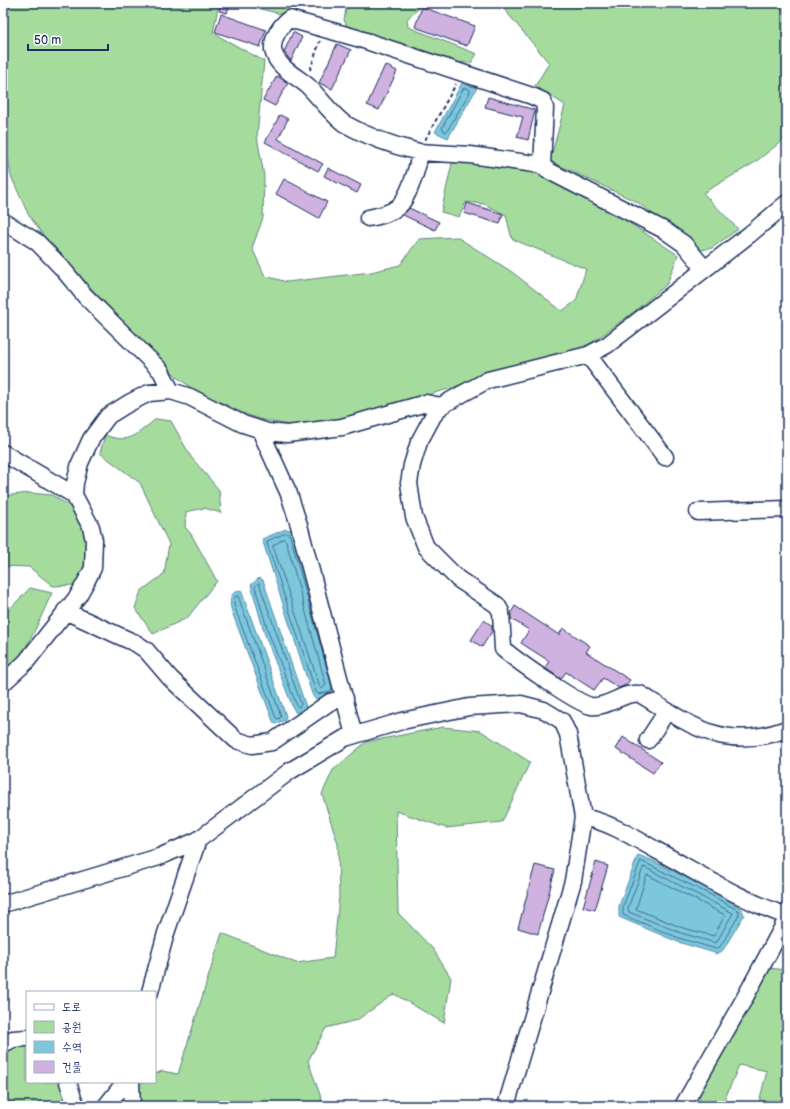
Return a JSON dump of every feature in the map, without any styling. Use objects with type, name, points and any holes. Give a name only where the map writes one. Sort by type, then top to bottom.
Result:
[{"type":"street","points":[[542,165],[545,108],[543,101],[357,38],[289,19],[281,26],[276,34],[273,50],[280,63],[308,86],[344,123],[400,148],[419,152],[470,155],[542,165],[556,176],[664,230],[684,244],[705,269]]},
{"type":"street","points":[[368,218],[385,214],[399,206],[417,172],[420,160],[419,152]]},
{"type":"street","points":[[787,203],[607,345],[588,355],[488,380],[441,406],[432,416],[419,442],[412,465],[409,483],[414,518],[426,547],[458,579],[497,605],[501,612],[503,649],[513,658],[576,699],[591,706],[610,703],[634,693],[640,694],[690,725],[731,738],[770,735],[787,729]]},
{"type":"street","points":[[3,221],[36,242],[62,268],[85,296],[161,371],[171,391]]},
{"type":"street","points":[[588,355],[664,458]]},
{"type":"street","points":[[74,496],[80,463],[88,445],[108,416],[149,393],[171,391],[190,397],[243,424],[260,430],[287,434],[342,427],[426,403],[441,406]]},
{"type":"street","points":[[260,430],[289,494],[299,524],[354,736]]},
{"type":"street","points":[[3,452],[74,496],[91,526],[95,554],[93,568],[88,580],[66,611],[26,662],[3,683]]},
{"type":"street","points":[[698,512],[787,509]]},
{"type":"street","points":[[66,611],[137,644],[146,650],[170,678],[226,732],[244,744],[261,745],[272,742],[330,702],[345,698]]},
{"type":"street","points":[[3,904],[158,857],[198,840],[290,771],[345,738],[402,721],[469,707],[521,704],[544,710],[562,721],[568,734],[583,817],[573,881],[506,1106]]},
{"type":"street","points":[[648,740],[667,711]]},
{"type":"street","points":[[583,817],[604,823],[627,834],[745,899],[787,916]]},
{"type":"street","points":[[150,991],[166,933],[198,840]]},
{"type":"street","points":[[683,1106],[740,1008],[787,919]]},
{"type":"street","points":[[3,1044],[13,1039],[26,1038]]},
{"type":"street","points":[[68,1083],[77,1106]]},
{"type":"street","points":[[106,1106],[124,1083]]},
{"type":"street","points":[[131,1083],[132,1106]]},
{"type":"path","points":[[313,76],[309,69],[321,39],[325,38]]},
{"type":"path","points":[[419,152],[462,73]]},
{"type":"green space","points":[[3,3],[219,3],[213,33],[264,61],[257,136],[264,176],[263,218],[252,248],[265,276],[287,282],[371,272],[400,265],[419,239],[457,237],[512,272],[562,311],[576,301],[586,269],[512,239],[506,215],[484,204],[466,202],[459,217],[441,212],[453,159],[527,169],[546,176],[619,216],[678,255],[667,284],[635,311],[590,344],[556,358],[488,374],[452,388],[327,423],[289,425],[259,419],[208,400],[178,378],[91,288],[43,235],[28,214],[11,176],[3,130]]},
{"type":"green space","points":[[237,3],[302,3],[301,8],[285,15]]},
{"type":"green space","points":[[347,3],[425,3],[407,19],[408,27],[477,54],[471,63],[444,62],[349,30],[344,20]]},
{"type":"green space","points":[[499,3],[787,3],[787,137],[754,163],[703,193],[738,229],[712,248],[701,250],[637,202],[550,161],[565,105],[535,86],[549,63]]},
{"type":"green space","points":[[156,419],[171,421],[191,457],[219,490],[221,513],[204,508],[186,512],[185,527],[191,534],[217,581],[187,618],[153,634],[135,608],[141,591],[164,574],[169,544],[140,483],[100,453],[105,435],[121,439],[127,438],[138,433]]},
{"type":"green space","points":[[29,493],[52,495],[71,507],[81,524],[90,548],[89,565],[77,585],[53,586],[29,567],[3,566],[3,496]]},
{"type":"green space","points":[[30,588],[52,593],[26,646],[12,665],[3,672],[3,616]]},
{"type":"green space","points":[[443,727],[481,731],[530,762],[502,822],[446,828],[396,811],[398,913],[433,949],[451,978],[444,1023],[394,994],[357,1020],[326,1028],[308,1061],[324,1106],[139,1106],[138,1087],[142,1083],[156,1083],[156,1074],[162,1071],[178,1074],[222,933],[296,963],[333,958],[339,897],[338,844],[322,794],[333,770],[366,742]]},
{"type":"green space","points":[[768,968],[787,970],[787,1106],[758,1106],[767,1071],[739,1065],[722,1106],[710,1106],[699,1100],[701,1087]]},
{"type":"green space","points":[[26,1041],[26,1083],[65,1083],[72,1106],[3,1106],[3,1051]]},
{"type":"water","points":[[462,83],[477,88],[448,138],[435,132]]},
{"type":"water","points":[[286,529],[293,531],[337,689],[333,694],[325,698],[315,699],[312,694],[262,539]]},
{"type":"water","points":[[259,578],[263,580],[306,707],[296,713],[265,635],[251,585]]},
{"type":"water","points":[[241,590],[286,716],[285,720],[275,724],[232,612],[230,601],[232,595]]},
{"type":"water","points":[[638,855],[713,891],[742,909],[744,915],[723,950],[718,954],[678,942],[619,917],[619,906]]},
{"type":"building","points":[[221,3],[230,3],[227,13],[219,11]]},
{"type":"building","points":[[422,7],[475,26],[467,46],[415,27]]},
{"type":"building","points":[[221,14],[266,30],[260,47],[215,32]]},
{"type":"building","points":[[293,32],[302,37],[291,61],[284,52]]},
{"type":"building","points":[[337,44],[351,50],[332,89],[319,83]]},
{"type":"building","points":[[385,65],[397,71],[379,110],[367,105]]},
{"type":"building","points":[[277,76],[288,83],[275,106],[263,100]]},
{"type":"building","points":[[488,97],[535,110],[528,140],[517,137],[523,117],[485,107]]},
{"type":"building","points":[[280,115],[288,119],[278,139],[323,164],[318,171],[265,142]]},
{"type":"building","points":[[328,168],[361,185],[357,193],[324,176]]},
{"type":"building","points":[[284,179],[327,202],[319,218],[276,194]]},
{"type":"building","points":[[467,203],[503,214],[500,224],[464,213]]},
{"type":"building","points":[[409,208],[439,222],[435,230],[403,215]]},
{"type":"building","points":[[515,606],[559,635],[563,628],[590,646],[586,652],[630,680],[626,685],[619,688],[603,678],[594,690],[566,672],[561,679],[545,668],[549,661],[521,643],[529,630],[511,619],[511,613]]},
{"type":"building","points":[[484,620],[492,626],[492,631],[482,647],[471,640]]},
{"type":"building","points":[[623,737],[661,762],[653,773],[616,749]]},
{"type":"building","points":[[596,862],[608,866],[595,910],[583,907]]},
{"type":"building","points":[[535,865],[555,870],[538,934],[518,928]]}]
